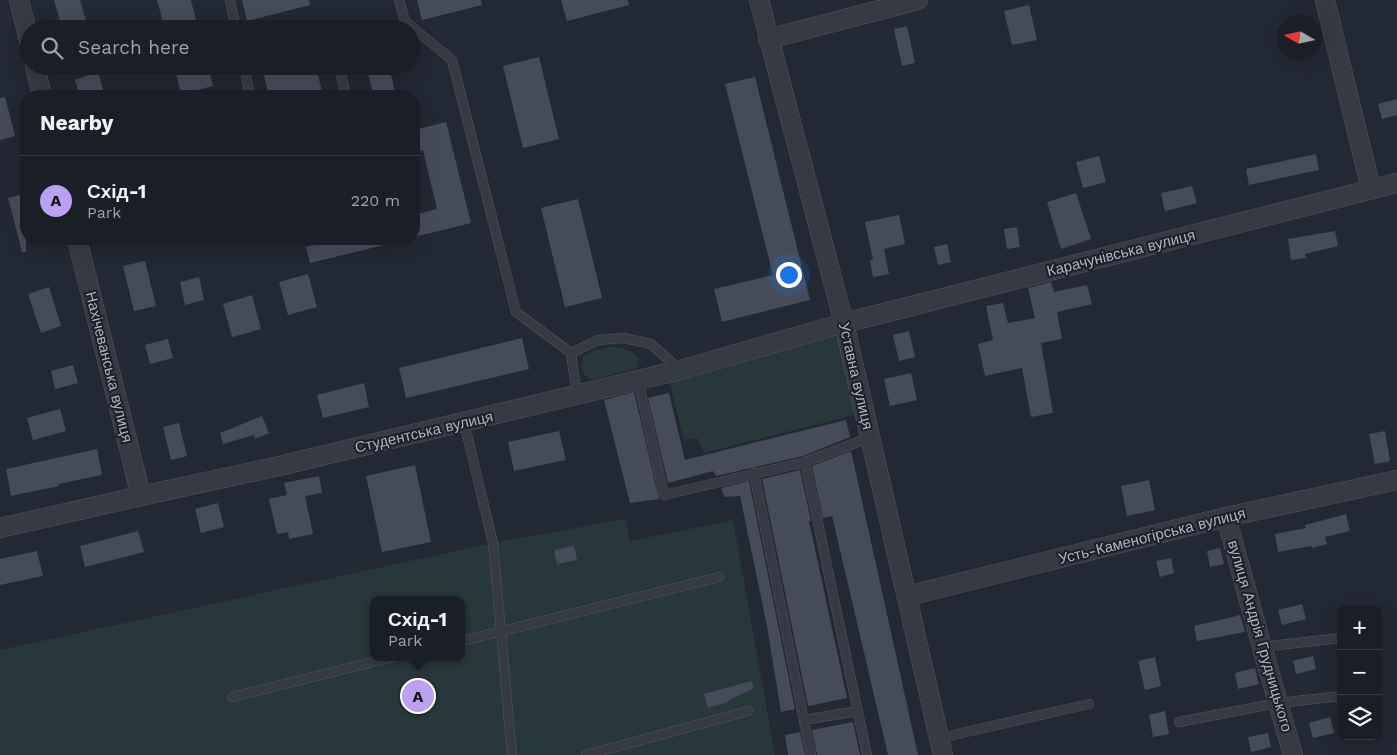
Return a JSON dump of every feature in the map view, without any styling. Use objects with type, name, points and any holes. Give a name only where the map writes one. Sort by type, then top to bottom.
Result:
[{"type":"street","points":[[19,0],[24,20]]},
{"type":"street","name":"Уставна вулиця","points":[[759,0],[844,323],[942,746]]},
{"type":"street","points":[[768,39],[918,0]]},
{"type":"street","points":[[1325,0],[1371,189]]},
{"type":"street","points":[[37,75],[41,90]]},
{"type":"street","name":"Карачунівська вулиця","points":[[844,323],[1397,182]]},
{"type":"street","name":"Нахічеванська вулиця","points":[[78,245],[140,496]]},
{"type":"street","name":"Студентська вулиця","points":[[0,528],[275,467],[680,370],[844,323]]},
{"type":"street","name":"Усть-Каменогірська вулиця","points":[[907,596],[1226,517],[1397,480]]},
{"type":"street","name":"вулиця Андрія Грудницького","points":[[1226,517],[1293,755]]},
{"type":"lane","points":[[230,0],[234,20]]},
{"type":"lane","points":[[399,0],[404,20]]},
{"type":"lane","points":[[420,34],[452,60],[516,312],[571,352],[577,395]]},
{"type":"lane","points":[[246,75],[249,90]]},
{"type":"lane","points":[[341,75],[345,90]]},
{"type":"lane","points":[[571,352],[598,340],[624,338],[651,344],[680,370]]},
{"type":"lane","points":[[638,380],[664,495],[805,462],[870,437]]},
{"type":"lane","points":[[464,422],[492,543],[512,755]]},
{"type":"lane","points":[[805,462],[867,755]]},
{"type":"lane","points":[[754,473],[811,755]]},
{"type":"lane","points":[[465,639],[719,577]]},
{"type":"lane","points":[[1262,647],[1337,638]]},
{"type":"lane","points":[[232,697],[377,661]]},
{"type":"lane","points":[[1179,722],[1278,703],[1337,696]]},
{"type":"lane","points":[[942,746],[1089,704]]},
{"type":"lane","points":[[586,755],[748,711]]},
{"type":"lane","points":[[804,720],[858,711]]},
{"type":"shaded area","points":[[835,335],[841,341],[858,414],[704,453],[697,438],[684,440],[669,380]]},
{"type":"shaded area","points":[[609,347],[625,349],[636,355],[639,358],[637,368],[592,380],[584,375],[581,366],[583,357],[595,350]]},
{"type":"shaded area","points":[[625,519],[630,541],[733,520],[775,755],[0,755],[0,650],[493,543]]},
{"type":"building","points":[[54,0],[80,0],[86,20],[60,20]]},
{"type":"building","points":[[157,0],[191,0],[196,20],[163,20]]},
{"type":"building","points":[[242,0],[309,0],[310,5],[247,20]]},
{"type":"building","points":[[417,0],[481,0],[482,5],[422,20]]},
{"type":"building","points":[[561,0],[628,0],[629,5],[567,21]]},
{"type":"building","points":[[1029,5],[1037,40],[1012,45],[1004,11]]},
{"type":"building","points":[[907,26],[915,63],[902,66],[894,29]]},
{"type":"building","points":[[539,57],[559,139],[523,148],[503,66]]},
{"type":"building","points":[[89,75],[99,75],[103,90],[78,90],[75,80]]},
{"type":"building","points":[[176,75],[210,75],[213,86],[197,90],[180,90]]},
{"type":"building","points":[[264,75],[318,75],[322,90],[268,90]]},
{"type":"building","points":[[368,75],[391,75],[395,90],[372,90]]},
{"type":"building","points":[[755,77],[810,300],[722,322],[714,289],[773,275],[725,84]]},
{"type":"building","points":[[5,97],[15,136],[0,140],[0,98]]},
{"type":"building","points":[[1397,99],[1397,115],[1382,119],[1378,104]]},
{"type":"building","points":[[446,122],[471,223],[420,236],[420,213],[437,209],[423,150],[420,151],[420,128]]},
{"type":"building","points":[[1316,154],[1319,170],[1249,185],[1246,169]]},
{"type":"building","points":[[1099,156],[1106,182],[1083,188],[1076,162]]},
{"type":"building","points":[[1192,186],[1197,203],[1165,211],[1161,193]]},
{"type":"building","points":[[1076,193],[1091,239],[1061,249],[1047,202]]},
{"type":"building","points":[[20,195],[20,244],[8,198]]},
{"type":"building","points":[[578,199],[602,298],[565,307],[541,208]]},
{"type":"building","points":[[899,215],[905,244],[884,249],[889,274],[873,277],[870,260],[873,260],[865,222]]},
{"type":"building","points":[[1017,227],[1020,247],[1007,249],[1004,229]]},
{"type":"building","points":[[1335,231],[1338,246],[1305,254],[1306,258],[1291,260],[1288,239]]},
{"type":"building","points":[[947,244],[951,262],[938,265],[934,247]]},
{"type":"building","points":[[20,245],[26,245],[26,252],[22,252]]},
{"type":"building","points":[[314,245],[384,245],[310,263],[306,247]]},
{"type":"building","points":[[145,261],[156,306],[134,311],[123,266]]},
{"type":"building","points":[[308,274],[317,307],[288,315],[279,282]]},
{"type":"building","points":[[199,277],[204,300],[185,305],[180,282]]},
{"type":"building","points":[[1051,282],[1054,292],[1087,285],[1092,304],[1057,312],[1062,339],[1041,343],[1053,413],[1031,417],[1022,368],[985,376],[978,344],[993,340],[986,306],[1003,303],[1008,323],[1035,318],[1028,288]]},
{"type":"building","points":[[49,287],[61,326],[41,333],[28,294]]},
{"type":"building","points":[[252,295],[261,329],[232,337],[223,304]]},
{"type":"building","points":[[909,331],[915,357],[899,361],[893,335]]},
{"type":"building","points":[[522,338],[529,369],[406,398],[399,368]]},
{"type":"building","points":[[168,339],[173,358],[150,364],[145,345]]},
{"type":"building","points":[[73,365],[78,383],[55,389],[51,371]]},
{"type":"building","points":[[911,373],[917,400],[890,406],[884,379]]},
{"type":"building","points":[[364,383],[369,407],[323,418],[317,395]]},
{"type":"building","points":[[634,392],[659,499],[630,503],[604,400]]},
{"type":"building","points":[[669,393],[685,460],[846,420],[850,437],[803,456],[716,476],[713,471],[668,483],[648,398]]},
{"type":"building","points":[[60,409],[66,431],[33,440],[27,418]]},
{"type":"building","points":[[262,416],[269,433],[255,439],[254,435],[223,444],[220,433]]},
{"type":"building","points":[[179,423],[187,456],[171,460],[163,427]]},
{"type":"building","points":[[559,431],[566,460],[514,471],[508,442]]},
{"type":"building","points":[[1385,431],[1390,461],[1375,464],[1369,434]]},
{"type":"building","points":[[97,449],[102,475],[11,496],[6,469]]},
{"type":"building","points":[[851,451],[918,755],[888,755],[832,516],[823,518],[812,466]]},
{"type":"building","points":[[415,465],[431,542],[382,552],[366,476]]},
{"type":"building","points":[[800,470],[847,698],[808,706],[762,479]]},
{"type":"building","points":[[319,476],[322,493],[305,496],[313,534],[289,539],[288,532],[277,534],[269,499],[287,495],[284,483]]},
{"type":"building","points":[[1149,480],[1155,510],[1127,516],[1121,486]]},
{"type":"building","points":[[749,481],[795,709],[781,712],[767,626],[740,496],[725,497],[721,488]]},
{"type":"building","points":[[218,503],[224,527],[201,533],[195,509]]},
{"type":"building","points":[[1346,514],[1350,531],[1325,537],[1327,544],[1312,548],[1311,546],[1278,552],[1275,534],[1306,528],[1305,525]]},
{"type":"building","points":[[138,531],[144,552],[85,567],[80,546]]},
{"type":"building","points":[[574,546],[577,560],[557,564],[554,550]]},
{"type":"building","points":[[1220,548],[1224,564],[1210,567],[1207,551]]},
{"type":"building","points":[[37,551],[43,576],[0,585],[0,559]]},
{"type":"building","points":[[1171,558],[1174,573],[1160,577],[1156,561]]},
{"type":"building","points":[[1302,604],[1306,619],[1282,625],[1278,610]]},
{"type":"building","points":[[1240,615],[1245,632],[1197,641],[1194,626]]},
{"type":"building","points":[[1313,656],[1316,669],[1296,674],[1293,661]]},
{"type":"building","points":[[1155,657],[1161,686],[1145,690],[1138,661]]},
{"type":"building","points":[[1255,668],[1259,684],[1238,689],[1235,673]]},
{"type":"building","points":[[751,681],[754,688],[728,702],[708,708],[704,694]]},
{"type":"building","points":[[1165,711],[1169,734],[1153,737],[1149,715]]},
{"type":"building","points":[[1330,717],[1334,733],[1313,738],[1309,723]]},
{"type":"building","points":[[853,722],[860,755],[817,755],[812,730]]},
{"type":"building","points":[[800,732],[805,755],[788,755],[785,735]]},
{"type":"building","points":[[1268,733],[1271,747],[1251,752],[1248,737]]},
{"type":"place","name":"Схід-1","points":[[418,696]]}]
